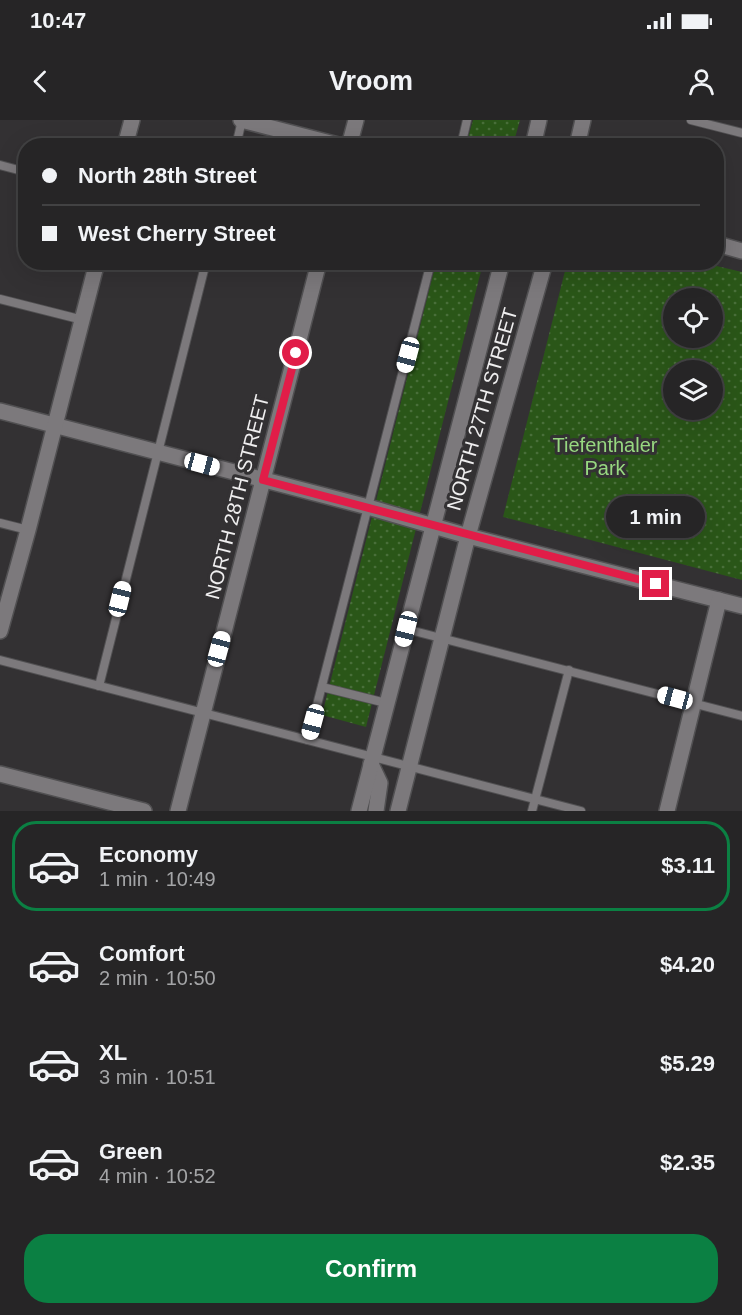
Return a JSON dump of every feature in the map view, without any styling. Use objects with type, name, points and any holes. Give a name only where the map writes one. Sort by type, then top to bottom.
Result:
[{"type":"street","points":[[127,138],[132,120]]},
{"type":"street","points":[[242,120],[311,138]]},
{"type":"street","points":[[351,138],[356,120]]},
{"type":"street","points":[[535,138],[539,120]]},
{"type":"street","points":[[579,138],[583,120]]},
{"type":"street","points":[[724,246],[742,251]]},
{"type":"street","points":[[0,631],[94,270]]},
{"type":"street","name":"NORTH 28TH STREET","points":[[178,811],[317,270]]},
{"type":"street","name":"NORTH 27TH STREET","points":[[359,811],[500,270]]},
{"type":"street","name":"NORTH 27TH STREET","points":[[398,811],[468,536],[543,270]]},
{"type":"street","points":[[0,411],[368,507],[468,536],[742,606]]},
{"type":"street","points":[[667,811],[719,600]]},
{"type":"street","points":[[372,760],[380,783],[376,811]]},
{"type":"street","points":[[0,774],[144,811]]},
{"type":"lane","points":[[238,138],[242,120]]},
{"type":"lane","points":[[463,138],[467,120]]},
{"type":"lane","points":[[691,120],[708,122],[742,132]]},
{"type":"lane","points":[[0,165],[18,170]]},
{"type":"lane","points":[[99,686],[204,270]]},
{"type":"lane","points":[[308,740],[429,270]]},
{"type":"lane","points":[[0,299],[82,320]]},
{"type":"lane","points":[[0,523],[28,530]]},
{"type":"lane","points":[[406,629],[742,716]]},
{"type":"lane","points":[[0,660],[308,740],[372,760],[409,767],[581,811]]},
{"type":"lane","points":[[532,811],[569,670]]},
{"type":"lane","points":[[322,687],[387,703]]},
{"type":"green space","points":[[473,120],[520,120],[515,138],[468,138]]},
{"type":"green space","name":"Tiefenthaler Park","points":[[724,268],[742,272],[742,580],[503,517],[565,270],[724,270]]},
{"type":"green space","points":[[434,270],[481,270],[366,727],[322,715]]},
{"type":"route","points":[[296,353],[263,480],[656,584]]}]
